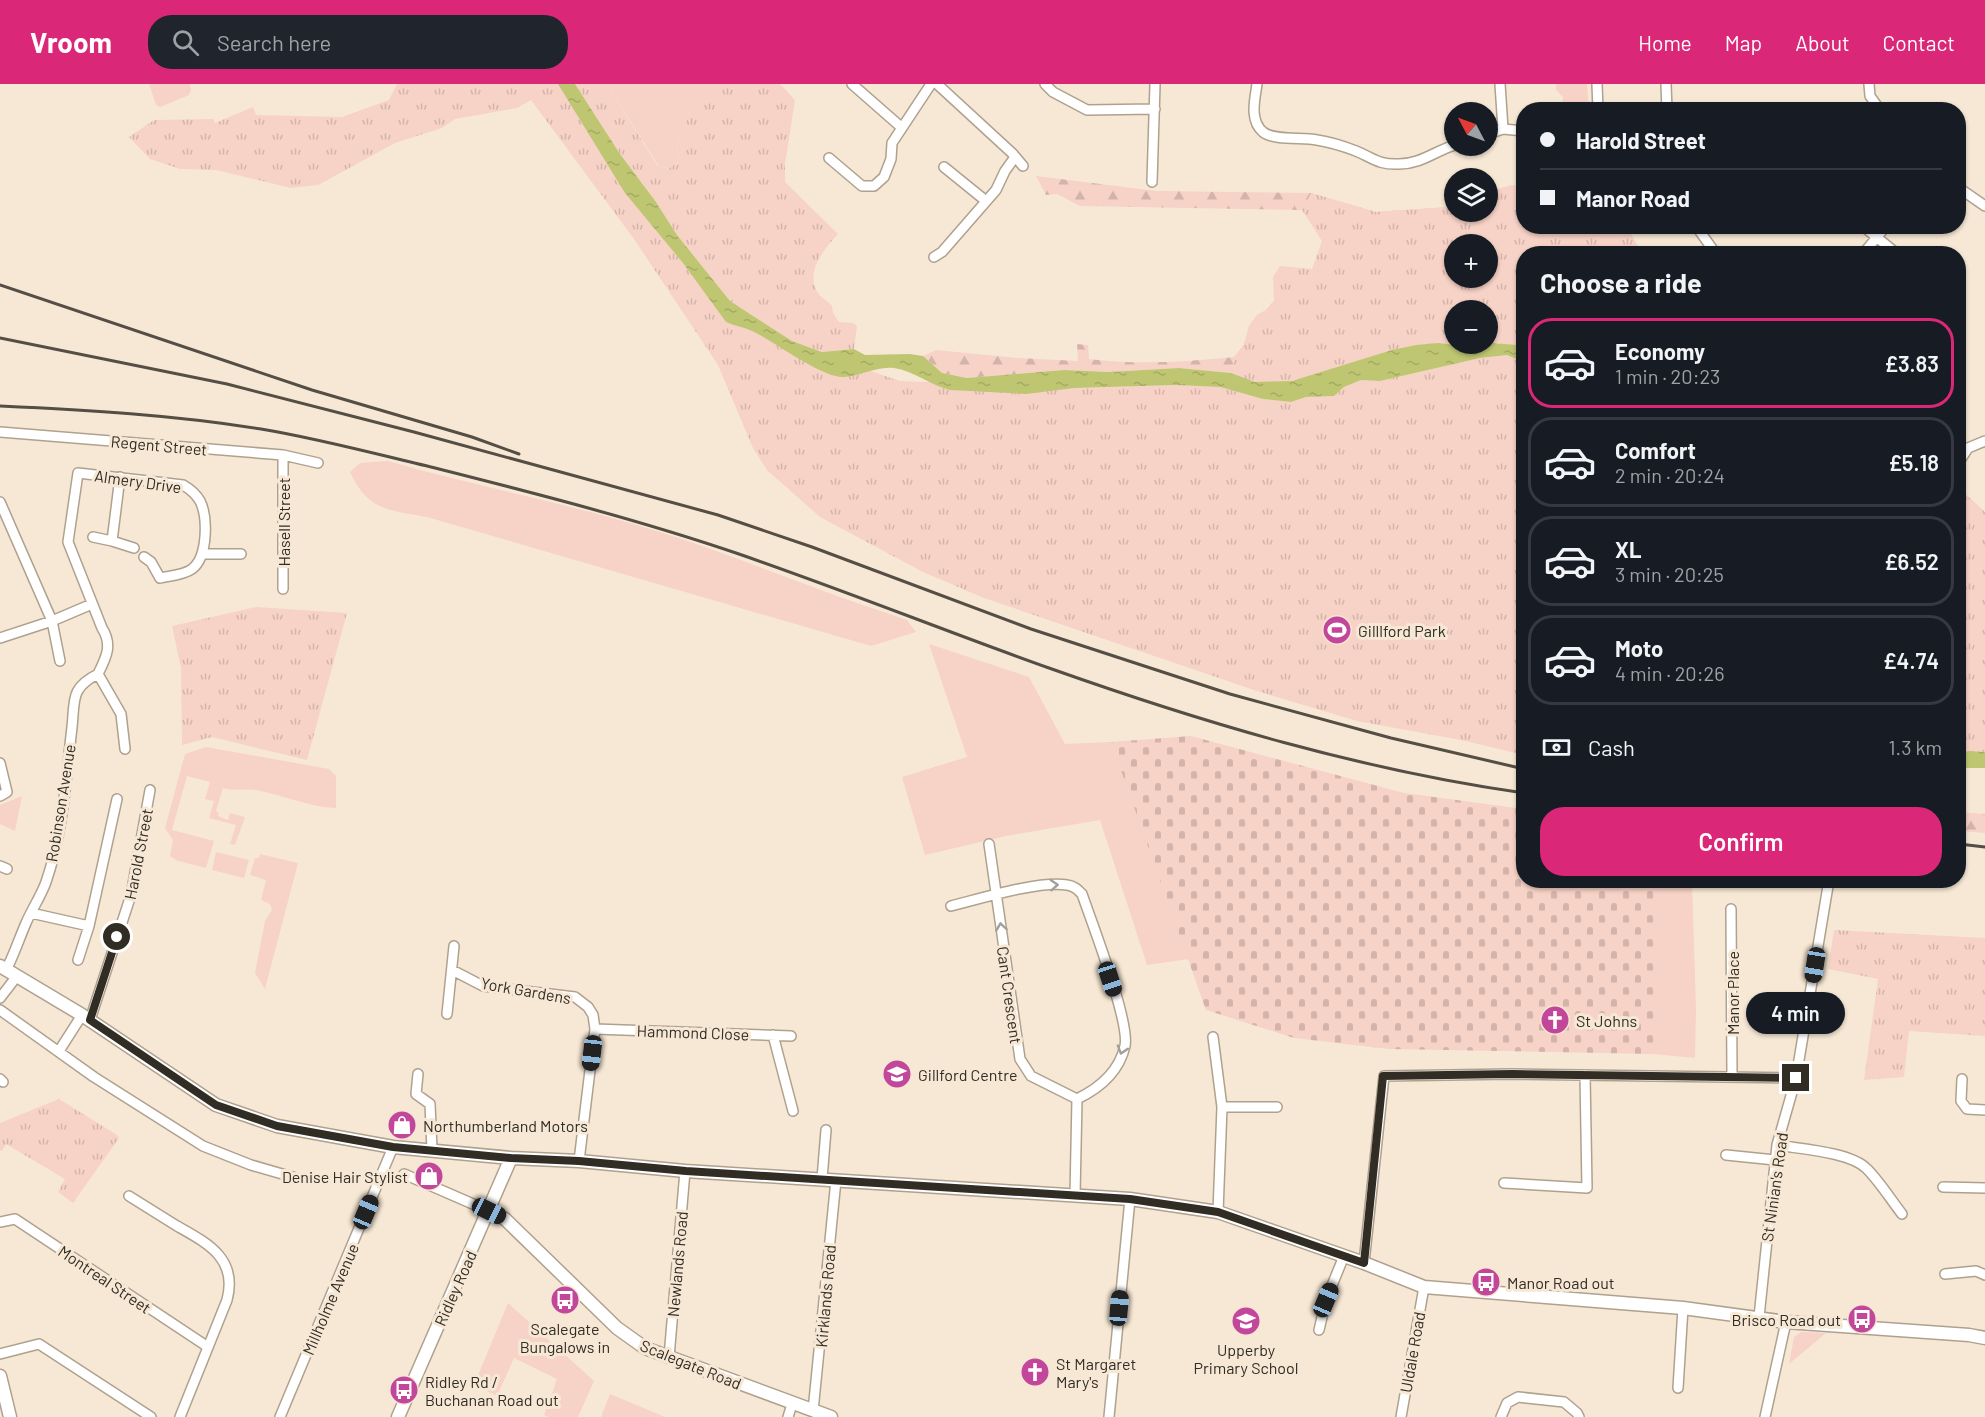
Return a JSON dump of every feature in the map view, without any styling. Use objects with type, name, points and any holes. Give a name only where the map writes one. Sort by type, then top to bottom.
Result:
[{"type":"street","points":[[852,84],[902,127]]},
{"type":"street","points":[[829,158],[862,186],[874,186],[884,177],[891,159],[892,143],[931,84]]},
{"type":"street","points":[[937,84],[1023,166]]},
{"type":"street","points":[[1045,84],[1053,92],[1087,110],[1155,109]]},
{"type":"street","points":[[1152,182],[1155,84]]},
{"type":"street","points":[[1257,84],[1253,109],[1256,122],[1262,131],[1271,136],[1325,141],[1358,152],[1376,162],[1399,164],[1419,162],[1444,150]]},
{"type":"street","points":[[1500,84],[1503,129]]},
{"type":"street","points":[[1597,84],[1598,102]]},
{"type":"street","points":[[1666,84],[1667,102]]},
{"type":"street","points":[[1869,84],[1870,96],[1874,102]]},
{"type":"street","points":[[1498,131],[1516,130]]},
{"type":"street","points":[[934,257],[942,252],[996,190],[1005,171],[1016,157]]},
{"type":"street","points":[[944,167],[986,201]]},
{"type":"street","points":[[1966,193],[1985,206]]},
{"type":"street","points":[[1874,234],[1888,246]]},
{"type":"street","points":[[1870,246],[1880,234]]},
{"type":"street","name":"Regent Street","points":[[0,432],[283,455],[318,463]]},
{"type":"street","points":[[1966,451],[1968,448],[1985,441]]},
{"type":"street","name":"Hasell Street","points":[[283,455],[283,589]]},
{"type":"street","name":"Almery Drive","points":[[98,674],[107,657],[109,638],[102,628],[68,542],[78,473],[183,485],[193,492],[204,511],[203,554]]},
{"type":"street","points":[[112,540],[120,477]]},
{"type":"street","points":[[0,502],[52,621],[60,661]]},
{"type":"street","points":[[93,537],[112,540],[134,548]]},
{"type":"street","points":[[144,557],[151,562],[160,578],[191,570],[203,554],[241,554]]},
{"type":"street","points":[[0,638],[52,621],[92,604]]},
{"type":"street","points":[[98,674],[121,714],[125,749]]},
{"type":"street","name":"Robinson Avenue","points":[[0,998],[8,971],[46,883],[56,845],[65,788],[73,715],[72,702],[81,686],[98,674]]},
{"type":"street","points":[[0,763],[4,794]]},
{"type":"street","name":"Harold Street","points":[[59,1050],[86,1018],[131,895],[150,790]]},
{"type":"street","points":[[78,960],[89,927],[117,799]]},
{"type":"street","name":"Cant Crescent","points":[[989,844],[1020,1059],[1031,1076],[1077,1100]]},
{"type":"street","points":[[951,906],[997,894],[1053,884],[1075,887],[1082,894],[1124,1022],[1125,1045],[1110,1077],[1097,1089],[1077,1100],[1075,1195]]},
{"type":"street","name":"St Ninian's Road","points":[[1759,1317],[1777,1144],[1796,1078],[1828,888]]},
{"type":"street","name":"Manor Place","points":[[1731,909],[1732,1076]]},
{"type":"street","points":[[32,913],[89,927]]},
{"type":"street","points":[[447,1014],[454,946]]},
{"type":"street","name":"York Gardens","points":[[452,970],[483,987],[575,997],[588,1007],[593,1015],[595,1029]]},
{"type":"street","points":[[8,971],[86,1018],[216,1105],[277,1126],[393,1147],[511,1158],[1130,1199],[1218,1212],[1364,1263],[1424,1287],[1683,1308],[1786,1322],[1985,1338]]},
{"type":"street","points":[[0,1010],[94,1077],[203,1146],[251,1165],[296,1178]]},
{"type":"street","points":[[579,1161],[595,1029]]},
{"type":"street","name":"Hammond Close","points":[[595,1029],[791,1036]]},
{"type":"street","points":[[773,1035],[793,1111]]},
{"type":"street","points":[[1213,1037],[1222,1107],[1218,1212]]},
{"type":"street","points":[[418,1074],[416,1094],[430,1104],[432,1150]]},
{"type":"street","points":[[1364,1263],[1383,1076],[1585,1075],[1796,1078]]},
{"type":"street","points":[[1504,1183],[1587,1188],[1585,1075]]},
{"type":"street","points":[[1962,1079],[1961,1101],[1967,1109],[1985,1110]]},
{"type":"street","points":[[1222,1107],[1277,1107]]},
{"type":"street","points":[[822,1179],[826,1130]]},
{"type":"street","points":[[1777,1144],[1853,1160],[1866,1168],[1902,1214]]},
{"type":"street","name":"Millholme Avenue","points":[[280,1417],[393,1147]]},
{"type":"street","points":[[1726,1155],[1775,1160]]},
{"type":"street","name":"Ridley Road","points":[[398,1417],[511,1158]]},
{"type":"street","name":"Newlands Road","points":[[669,1357],[686,1171]]},
{"type":"street","points":[[404,1174],[489,1211]]},
{"type":"street","name":"Kirklands Road","points":[[813,1411],[836,1180]]},
{"type":"street","points":[[1943,1187],[1985,1188]]},
{"type":"street","points":[[129,1196],[210,1245],[222,1260],[228,1273],[227,1300],[180,1417]]},
{"type":"street","points":[[1109,1417],[1130,1199]]},
{"type":"street","name":"Scalegate Road","points":[[489,1211],[506,1219],[617,1328],[645,1348],[831,1417]]},
{"type":"street","name":"Montreal Street","points":[[0,1222],[15,1219],[208,1347]]},
{"type":"street","points":[[1319,1330],[1326,1300],[1344,1256]]},
{"type":"street","points":[[1945,1274],[1977,1271],[1985,1275]]},
{"type":"street","name":"Uldale Road","points":[[1401,1417],[1424,1287]]},
{"type":"street","points":[[1678,1388],[1683,1308]]},
{"type":"street","points":[[1765,1417],[1786,1322]]},
{"type":"street","points":[[0,1354],[39,1344],[151,1417]]},
{"type":"street","points":[[0,1376],[10,1417]]},
{"type":"street","points":[[1501,1417],[1507,1402],[1518,1397],[1564,1402],[1579,1417]]},
{"type":"street","points":[[788,1417],[792,1404]]},
{"type":"green space","points":[[149,84],[190,84],[191,90],[189,95],[160,107],[156,105]]},
{"type":"green space","points":[[397,84],[561,84],[726,322],[900,381],[1074,388],[1176,385],[1220,387],[1263,399],[1291,402],[1306,397],[1334,396],[1344,387],[1361,380],[1380,381],[1480,358],[1507,355],[1516,359],[1516,753],[1461,740],[1357,721],[1257,691],[984,598],[923,572],[820,517],[767,470],[753,448],[718,365],[634,239],[531,100],[517,108],[455,119],[442,128],[395,143],[318,185],[291,188],[216,170],[180,169],[150,159],[129,137],[154,120],[213,119],[215,123],[253,107],[256,115],[342,117],[389,100]]},
{"type":"green space","points":[[575,84],[607,84],[657,165],[668,169],[679,161],[677,144],[690,113],[713,84],[779,84],[782,86],[795,100],[785,164],[785,182],[838,234],[818,261],[813,277],[814,285],[819,295],[832,306],[833,313],[839,322],[853,323],[857,326],[854,349],[823,352],[792,341],[730,301],[677,235],[656,202],[620,154]]},
{"type":"green space","points":[[607,84],[713,84],[690,113],[677,144],[679,161],[668,169],[658,165]]},
{"type":"green space","points":[[1556,84],[1587,84],[1588,102],[1562,102],[1563,97],[1556,90]]},
{"type":"green space","points":[[1036,176],[1157,191],[1311,193],[1376,212],[1444,207],[1444,222],[1498,222],[1498,216],[1516,223],[1516,234],[1524,234],[1524,246],[1516,248],[1498,233],[1365,234],[1302,210],[1080,206],[1057,194],[1046,195]]},
{"type":"green space","points":[[1516,185],[1516,234],[1631,234],[1638,246],[1516,246],[1516,345],[1498,344],[1498,300],[1444,300],[1444,345],[1413,346],[1394,350],[1296,380],[1254,381],[1231,373],[1234,357],[1244,345],[1249,326],[1257,315],[1266,310],[1274,301],[1273,277],[1280,266],[1312,269],[1322,241],[1302,210],[1311,193],[1376,212],[1444,207],[1444,222],[1498,222],[1498,189]]},
{"type":"green space","points":[[1274,301],[1292,381],[1179,368],[1109,372],[1064,370],[967,378],[942,373],[923,356],[936,350],[1078,361],[1077,344],[1088,345],[1089,359],[1107,361],[1162,362],[1234,357],[1244,345],[1249,326],[1257,315],[1266,310]]},
{"type":"green space","points":[[388,461],[609,517],[663,533],[907,620],[916,632],[871,646],[427,517],[391,510],[372,502],[357,485],[350,472],[360,463]]},
{"type":"green space","points":[[1966,494],[1985,512],[1985,752],[1966,752]]},
{"type":"green space","points":[[256,607],[347,613],[307,760],[212,737],[182,745],[181,668],[172,626]]},
{"type":"green space","points":[[929,644],[1029,677],[1065,744],[1111,742],[1189,959],[1147,965],[1100,820],[1006,836],[925,855],[902,777],[967,757]]},
{"type":"green space","points":[[1191,736],[1404,793],[1516,808],[1516,888],[1653,888],[1653,1054],[1389,1049],[1294,1038],[1206,1010],[1111,742]]},
{"type":"green space","points":[[206,747],[329,769],[336,776],[336,808],[256,790],[223,788],[216,811],[219,813],[218,816],[228,820],[230,813],[245,817],[235,845],[230,844],[236,825],[209,818],[214,801],[205,799],[210,782],[187,776],[172,830],[214,841],[206,868],[178,861],[170,856],[173,840],[165,828],[185,754]]},
{"type":"green space","points":[[22,796],[15,831],[0,824],[0,805]]},
{"type":"green space","points":[[1966,813],[1985,814],[1985,833],[1966,832]]},
{"type":"green space","points":[[216,852],[249,860],[244,878],[212,870]]},
{"type":"green space","points":[[260,854],[298,863],[265,989],[255,973],[265,921],[272,910],[270,904],[261,900],[266,880],[250,875],[255,858],[259,858]]},
{"type":"green space","points":[[1653,888],[1692,888],[1696,1009],[1695,1058],[1653,1054]]},
{"type":"green space","points":[[1834,930],[1985,938],[1985,1036],[1909,1031],[1904,1077],[1864,1080],[1878,979],[1828,969]]},
{"type":"green space","points":[[59,1099],[119,1138],[73,1203],[58,1192],[65,1179],[6,1144],[2,1151],[0,1150],[0,1123]]},
{"type":"green space","points":[[508,1303],[594,1381],[578,1417],[544,1415],[557,1379],[514,1358],[497,1396],[474,1385]]},
{"type":"green space","points":[[1801,1332],[1826,1333],[1789,1364],[1794,1337]]},
{"type":"green space","points":[[610,1394],[665,1417],[601,1417]]},
{"type":"water","points":[[558,84],[575,84],[620,154],[656,202],[677,235],[730,301],[792,341],[822,352],[854,349],[865,355],[923,356],[942,373],[967,378],[1064,370],[1109,372],[1179,368],[1231,373],[1255,382],[1292,381],[1392,350],[1438,343],[1444,344],[1444,354],[1498,354],[1498,344],[1516,345],[1516,359],[1507,355],[1480,358],[1380,381],[1361,380],[1344,387],[1334,396],[1306,397],[1291,402],[1263,399],[1220,387],[1176,385],[1074,388],[1026,394],[950,390],[894,368],[849,377],[822,371],[752,331],[726,322],[683,263],[625,193]]},
{"type":"water","points":[[1966,752],[1985,752],[1985,768],[1966,768]]},
{"type":"railway","points":[[0,285],[312,390],[472,437],[519,454]]},
{"type":"railway","points":[[0,338],[227,384],[414,432],[718,515],[812,547],[1031,629],[1230,694],[1391,738],[1516,767]]},
{"type":"railway","points":[[0,406],[130,414],[261,429],[328,442],[476,478],[626,519],[736,553],[1049,668],[1225,726],[1403,772],[1516,792]]},
{"type":"railway","points":[[1966,845],[1985,847]]},
{"type":"place","name":"Gilllford Park","points":[[1337,630]]},
{"type":"place","name":"St Johns","points":[[1555,1020]]},
{"type":"place","name":"Gillford Centre","points":[[897,1074]]},
{"type":"place","name":"Northumberland Motors","points":[[402,1125]]},
{"type":"place","name":"Denise Hair Stylist","points":[[429,1176]]},
{"type":"place","name":"Manor Road out","points":[[1486,1282]]},
{"type":"place","name":"Scalegate Bungalows in","points":[[565,1300]]},
{"type":"place","name":"Brisco Road out","points":[[1862,1319]]},
{"type":"place","name":"Upperby Primary School","points":[[1246,1321]]},
{"type":"place","name":"St Margaret Mary's","points":[[1035,1372]]},
{"type":"place","name":"Ridley Rd / Buchanan Road out","points":[[404,1390]]},
{"type":"route","points":[[117,937],[90,1020],[216,1105],[277,1126],[393,1147],[511,1158],[1130,1199],[1218,1212],[1364,1263],[1383,1076],[1512,1074],[1796,1078]]}]
